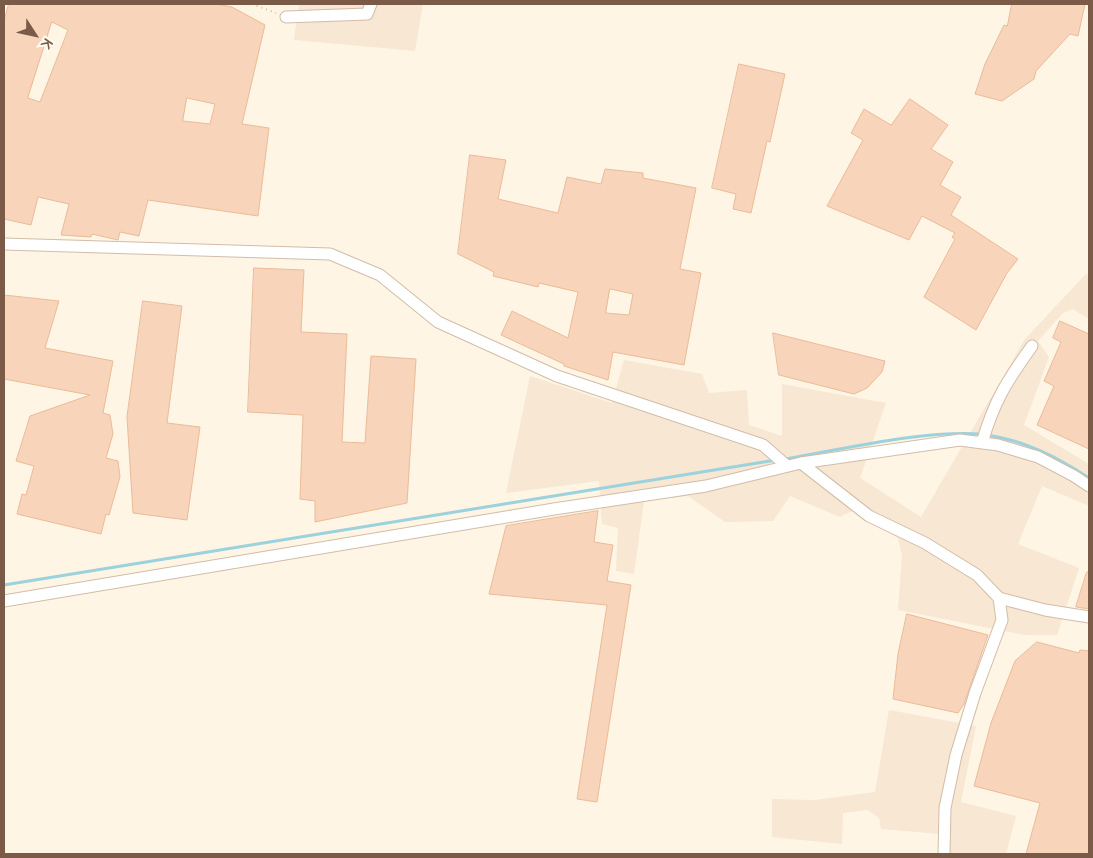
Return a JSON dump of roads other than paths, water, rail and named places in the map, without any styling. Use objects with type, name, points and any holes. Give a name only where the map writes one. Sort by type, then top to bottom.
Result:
[{"type":"street","points":[[286,17],[367,14],[371,4]]},
{"type":"street","points":[[4,244],[330,254],[380,275],[438,322],[557,376],[763,445],[787,466]]},
{"type":"street","points":[[983,437],[1004,384],[1032,346]]},
{"type":"street","points":[[4,601],[554,508],[706,486],[801,463],[983,437],[1038,457],[1089,486]]},
{"type":"street","points":[[801,463],[869,516],[925,543],[977,575],[999,598],[1045,610],[1089,617]]},
{"type":"street","points":[[944,854],[945,808],[956,755],[975,693],[1002,620],[999,598]]},
{"type":"waterway","points":[[785,459],[909,438],[934,435],[981,434]]},
{"type":"waterway","points":[[987,435],[1015,441],[1041,451],[1089,478]]},
{"type":"waterway","points":[[4,585],[776,460]]}]
